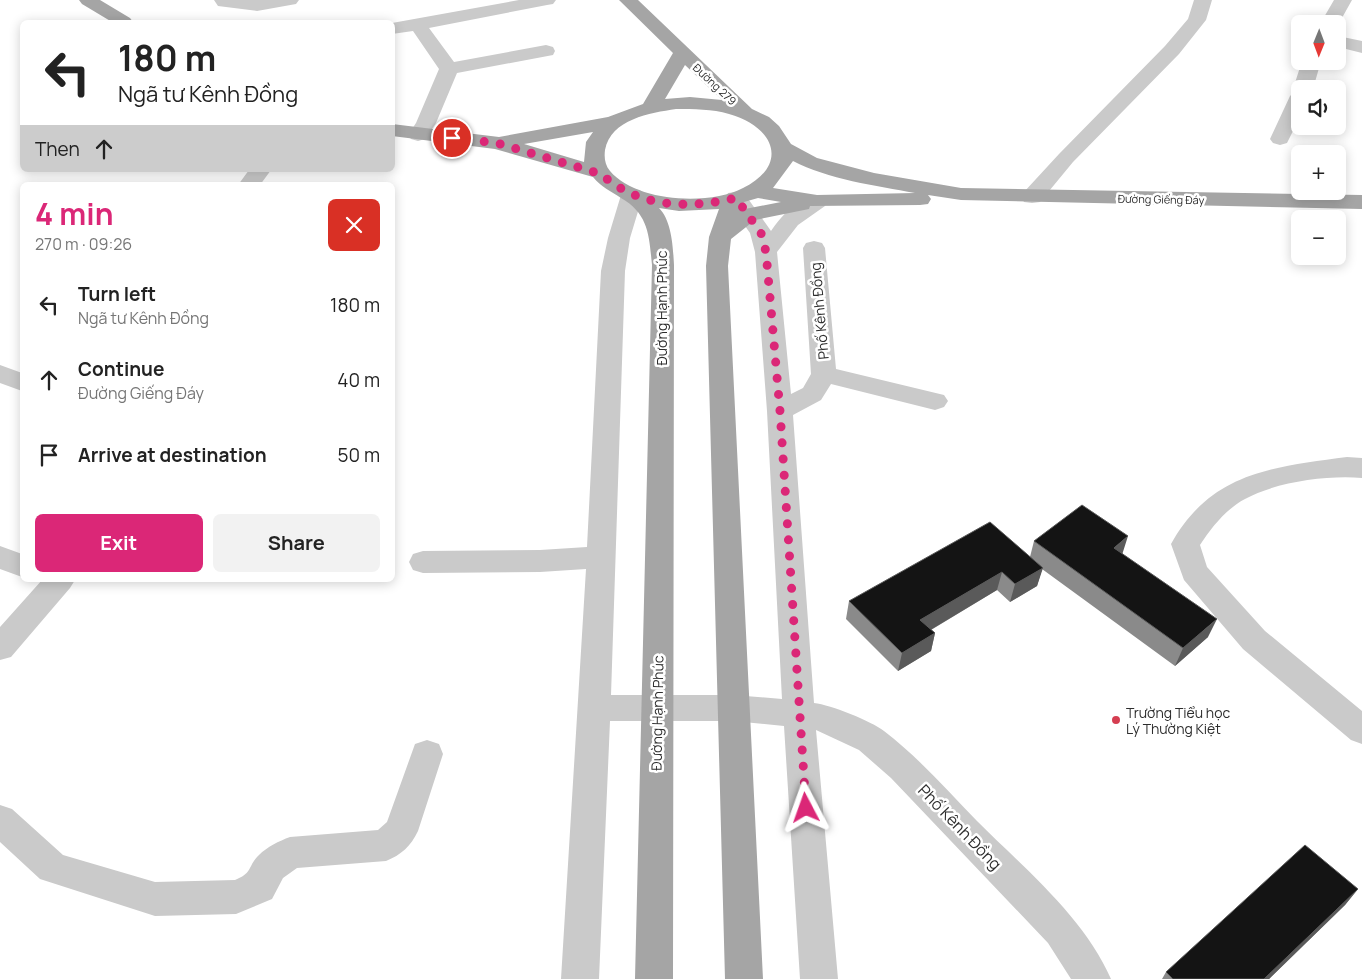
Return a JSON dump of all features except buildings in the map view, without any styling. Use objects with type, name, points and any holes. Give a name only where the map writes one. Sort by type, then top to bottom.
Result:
[{"type":"main road","points":[[88,0],[121,20]]},
{"type":"main road","name":"Đường 279","points":[[628,0],[748,114]]},
{"type":"main road","name":"Đường 279","points":[[651,107],[682,53]]},
{"type":"main road","points":[[744,979],[717,266],[718,238],[725,217],[746,201],[772,178],[782,163],[782,148],[776,135],[764,124],[748,114],[726,107],[702,103],[676,103],[651,107],[631,113],[614,122],[601,133],[594,146],[594,160],[601,174],[614,185],[632,195],[656,202],[683,205],[746,201]]},
{"type":"main road","points":[[497,143],[614,122]]},
{"type":"main road","points":[[395,131],[418,135],[497,143],[601,174]]},
{"type":"main road","name":"Đường Giếng Đáy","points":[[782,148],[810,162],[873,179],[961,194],[1362,202]]},
{"type":"main road","name":"Đường Giếng Đáy","points":[[746,201],[912,200],[961,194]]},
{"type":"main road","name":"Đường Hạnh Phúc","points":[[632,195],[654,215],[663,265],[654,979]]},
{"type":"street","points":[[222,0],[224,2],[256,6],[290,0]]},
{"type":"street","points":[[395,29],[547,0]]},
{"type":"street","points":[[1032,196],[1066,158],[1172,50],[1197,20],[1203,0]]},
{"type":"street","points":[[1334,15],[1343,0]]},
{"type":"street","points":[[418,25],[449,69]]},
{"type":"street","points":[[1346,44],[1362,47]]},
{"type":"street","points":[[449,69],[546,51]]},
{"type":"street","points":[[418,135],[426,123],[449,69]]},
{"type":"street","points":[[1280,139],[1291,115]]},
{"type":"street","points":[[250,182],[258,172]]},
{"type":"street","points":[[580,979],[595,708],[613,271],[619,238],[632,195]]},
{"type":"street","points":[[746,201],[761,233],[766,252],[780,411],[799,714],[819,979]]},
{"type":"street","points":[[766,252],[790,220],[817,201]]},
{"type":"street","name":"Phố Kênh Đồng","points":[[780,411],[812,394],[824,374],[814,248]]},
{"type":"street","points":[[0,373],[20,382]]},
{"type":"street","points":[[824,374],[935,401]]},
{"type":"street","points":[[1362,468],[1283,475],[1235,492],[1203,518],[1185,544],[1194,572],[1254,640],[1362,730]]},
{"type":"street","points":[[0,557],[20,565]]},
{"type":"street","points":[[424,562],[540,562],[602,557]]},
{"type":"street","points":[[0,648],[57,582]]},
{"type":"street","name":"Phố Kênh Đồng","points":[[595,708],[733,708],[799,714],[822,717],[871,740],[904,768],[1061,931],[1092,979]]},
{"type":"street","points":[[0,820],[52,868],[155,899],[236,897],[259,888],[271,867],[290,853],[386,844],[401,831],[427,754]]},
{"type":"place","name":"Trường Tiểu học Lý Thường Kiệt","points":[[1116,720]]},
{"type":"route","points":[[452,138],[497,143],[601,174],[614,185],[632,195],[656,202],[683,205],[710,204],[736,198],[761,233],[766,252],[780,411],[806,808]]}]
